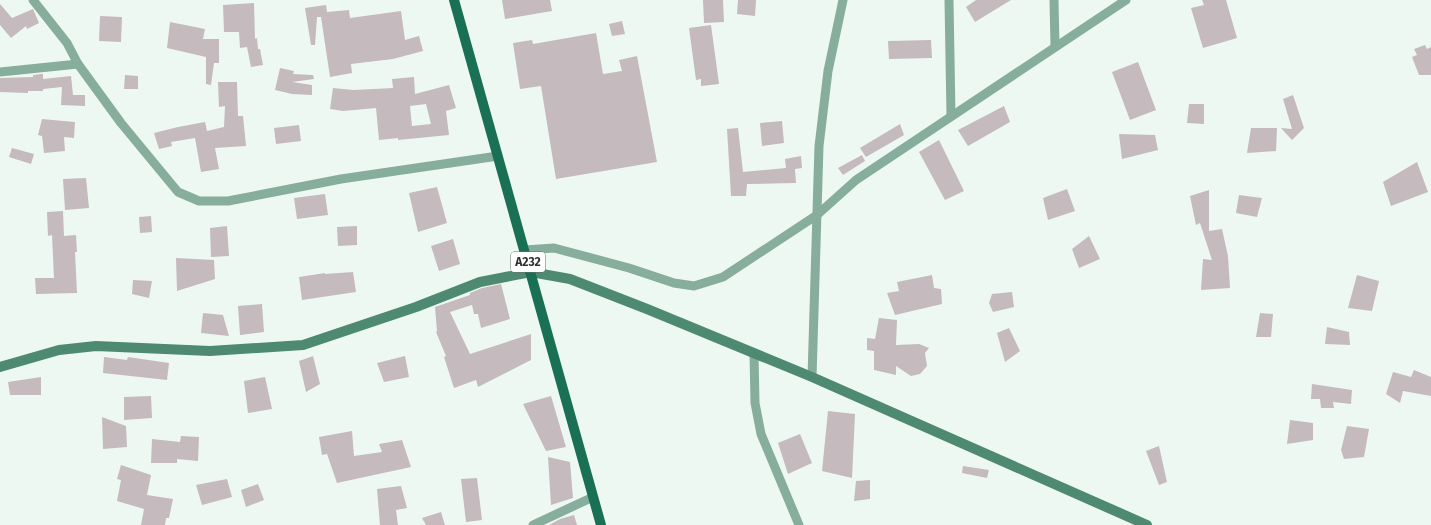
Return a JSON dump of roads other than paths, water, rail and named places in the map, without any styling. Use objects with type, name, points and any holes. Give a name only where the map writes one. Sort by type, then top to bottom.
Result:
[{"type":"main road","name":"A232","points":[[454,0],[601,525]]},
{"type":"street","points":[[33,0],[67,43],[78,64],[121,123],[178,192],[199,201],[228,201],[341,179],[498,156]]},
{"type":"street","points":[[812,377],[819,146],[828,71],[843,0]]},
{"type":"street","points":[[949,0],[951,116]]},
{"type":"street","points":[[1054,0],[1055,46]]},
{"type":"street","points":[[525,250],[554,248],[629,268],[674,283],[694,286],[723,277],[817,215],[856,180],[1126,0]]},
{"type":"street","points":[[0,72],[78,64]]},
{"type":"street","points":[[0,366],[59,350],[96,346],[210,351],[303,345],[416,307],[480,282],[531,272],[570,280],[647,309],[812,377],[1147,525]]},
{"type":"street","points":[[754,354],[755,402],[761,434],[799,525]]},
{"type":"street","points":[[533,525],[593,497]]}]
